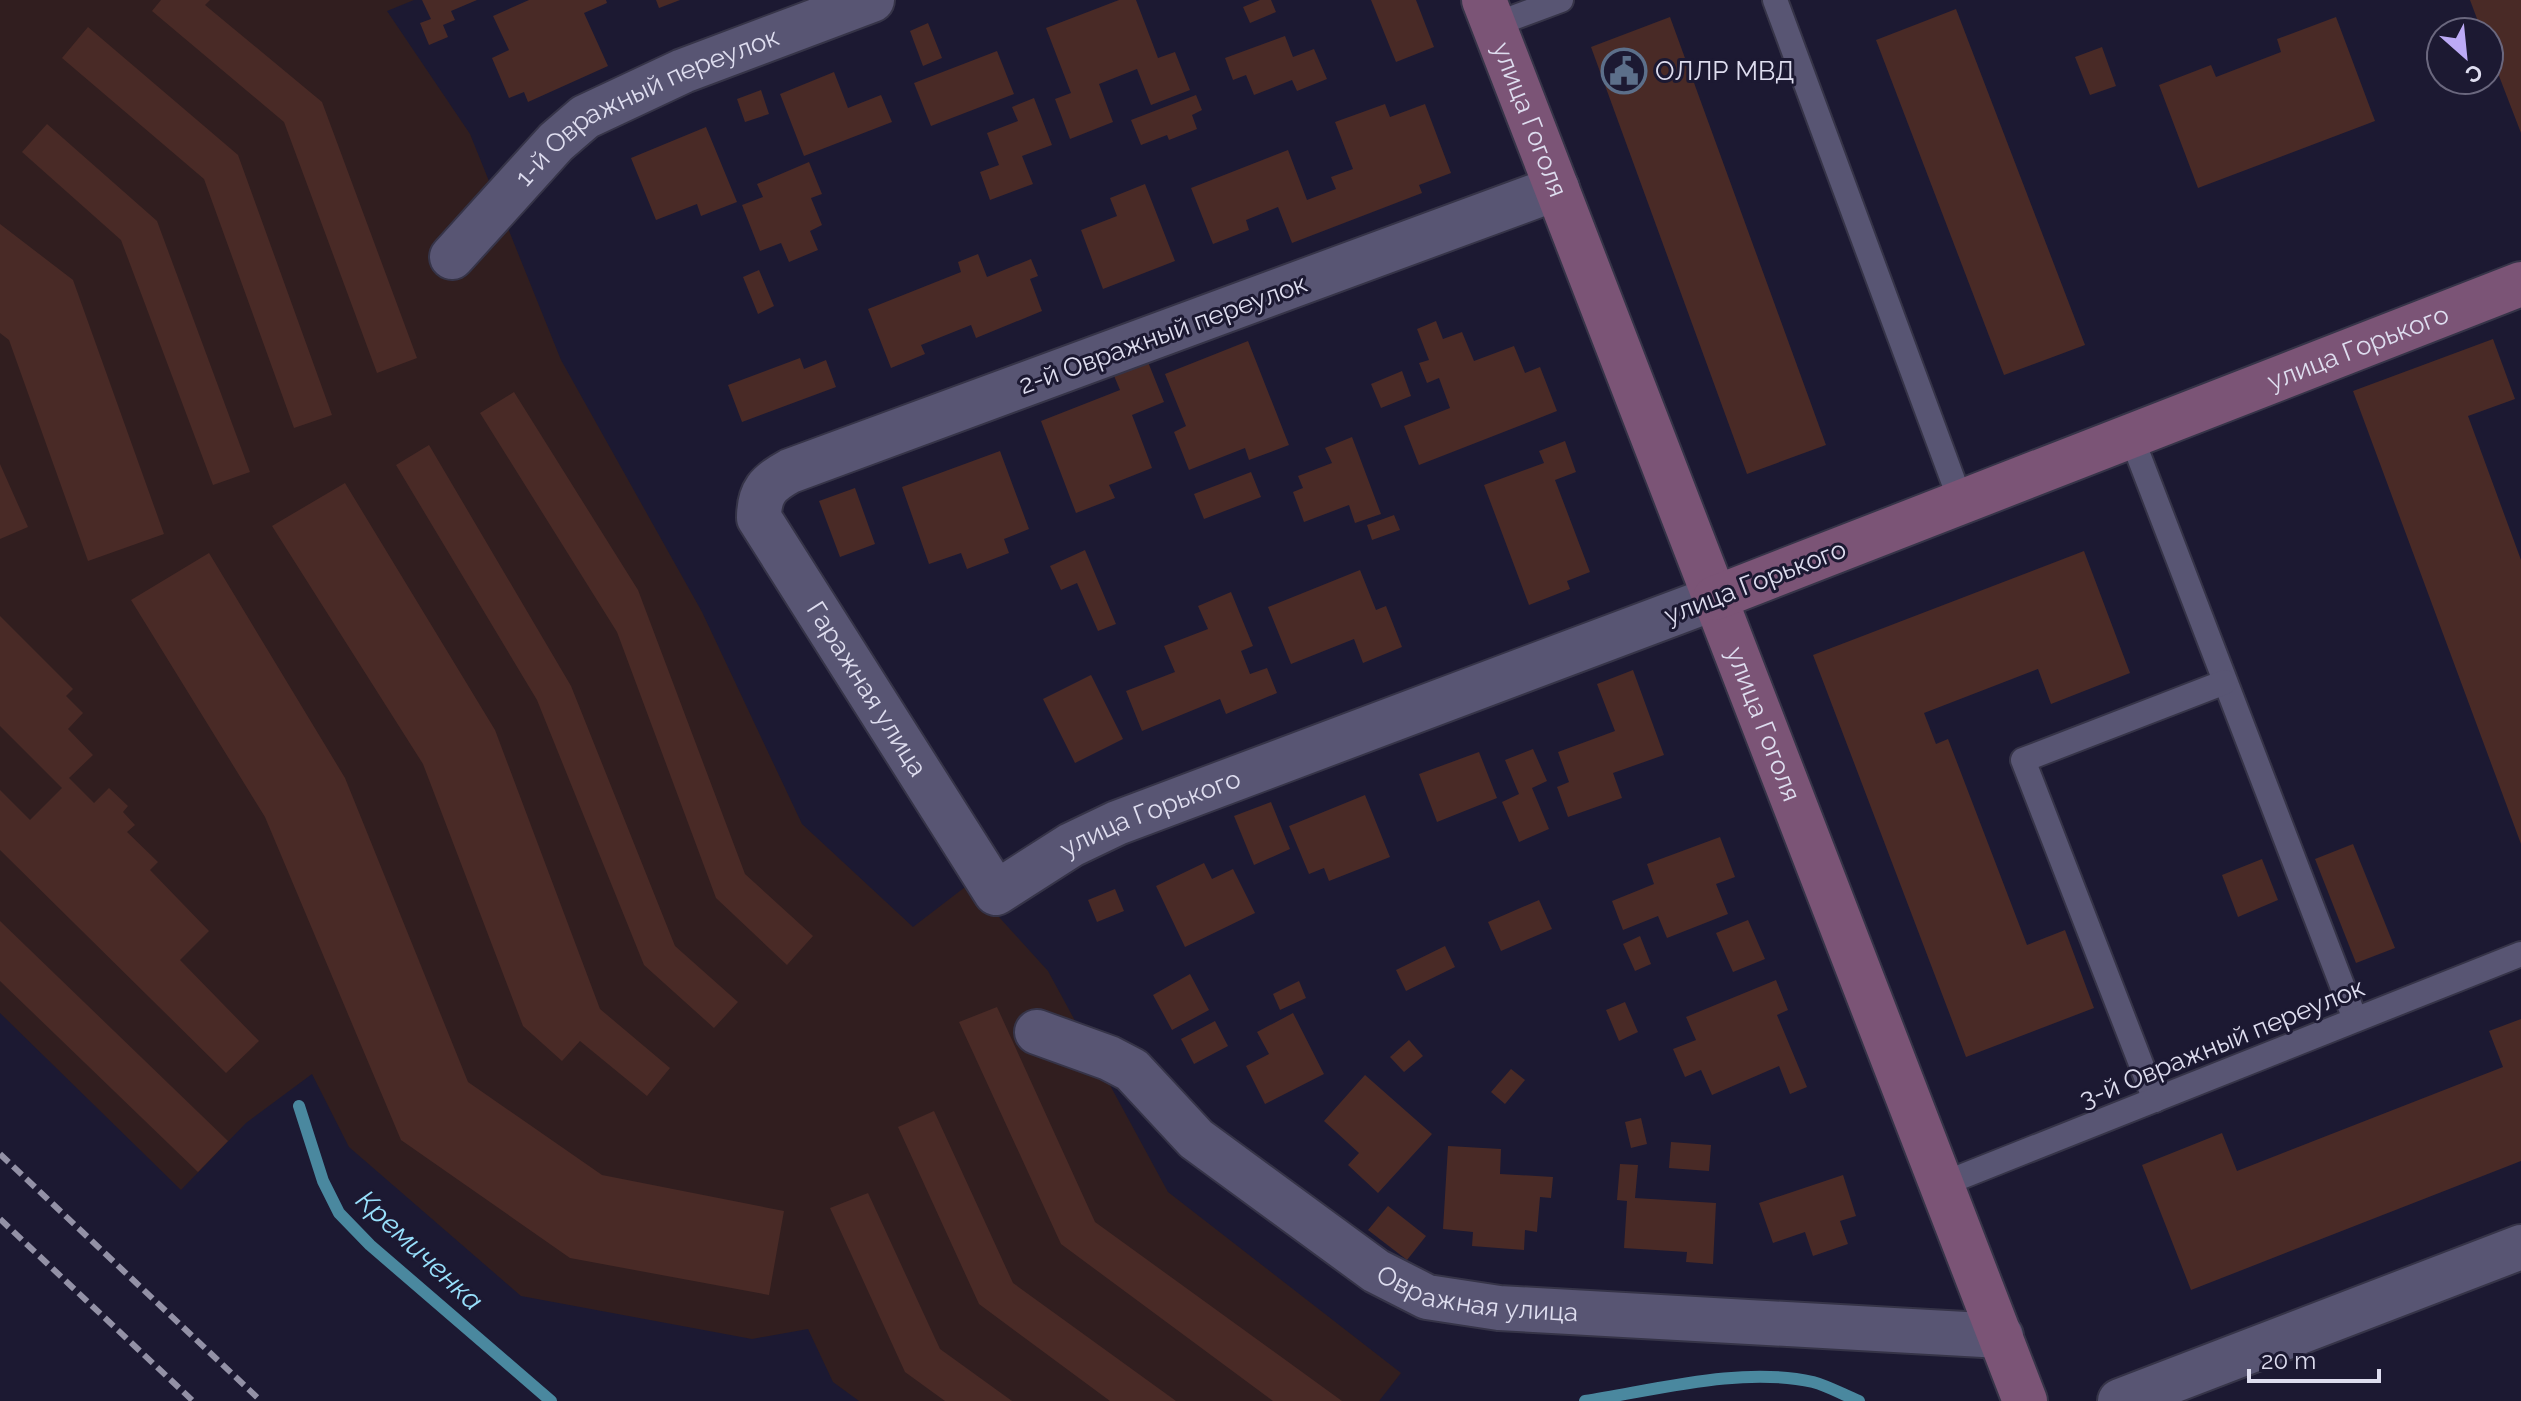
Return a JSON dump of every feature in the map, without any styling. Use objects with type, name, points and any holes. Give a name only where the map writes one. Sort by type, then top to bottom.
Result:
[{"type":"street","name":"1-й Овражный переулок","points":[[452,257],[556,142],[585,117],[683,71],[872,0]]},
{"type":"street","name":"улица Гоголя","points":[[1489,13],[2025,1401]]},
{"type":"street","name":"2-й Овражный переулок","points":[[770,482],[1557,188]]},
{"type":"street","name":"улица Горького","points":[[996,893],[1049,858],[1117,823],[1715,598],[2521,284]]},
{"type":"street","name":"Гаражная улица","points":[[770,482],[759,499],[759,518],[996,893]]},
{"type":"street","name":"Овражная улица","points":[[1037,1032],[1109,1058],[1132,1070],[1196,1139],[1376,1271],[1427,1297],[1499,1308],[2001,1336]]},
{"type":"street","points":[[2120,1401],[2521,1247]]},
{"type":"lane","points":[[1489,13],[1561,0]]},
{"type":"lane","points":[[1775,0],[1961,502]]},
{"type":"lane","points":[[2131,436],[2355,1019]]},
{"type":"lane","points":[[2155,1100],[2023,760],[2225,682]]},
{"type":"lane","name":"3-й Овражный переулок","points":[[1943,1184],[2521,954]]},
{"type":"shaded area","points":[[0,0],[414,0],[387,11],[470,134],[561,360],[702,612],[802,824],[913,927],[969,884],[1048,971],[1168,1192],[1401,1373],[1379,1401],[859,1401],[833,1382],[808,1329],[752,1339],[521,1296],[349,1147],[312,1074],[246,1123],[181,1190],[0,1013]]},
{"type":"building","points":[[161,0],[210,0],[205,5],[322,102],[417,358],[377,373],[284,122],[152,11]]},
{"type":"building","points":[[422,0],[477,0],[451,11],[455,20],[443,25],[448,37],[429,45],[420,23],[431,19]]},
{"type":"building","points":[[529,0],[606,0],[607,3],[584,13],[608,66],[528,102],[524,92],[509,98],[492,58],[509,50],[493,16]]},
{"type":"building","points":[[656,0],[680,0],[659,8]]},
{"type":"building","points":[[1119,0],[1136,0],[1158,58],[1175,52],[1190,90],[1151,105],[1137,69],[1099,84],[1113,122],[1070,139],[1055,99],[1071,93],[1046,28]]},
{"type":"building","points":[[1260,0],[1271,0],[1276,12],[1250,23],[1243,7]]},
{"type":"building","points":[[1371,0],[1416,0],[1434,47],[1396,62]]},
{"type":"building","points":[[2470,0],[2521,0],[2521,133],[2505,92],[2505,16],[2476,16]]},
{"type":"building","points":[[1956,9],[2085,345],[2004,375],[1876,40]]},
{"type":"building","points":[[1670,17],[1826,445],[1747,474],[1591,47]]},
{"type":"building","points":[[2336,17],[2375,121],[2198,188],[2159,85],[2211,65],[2216,77],[2281,52],[2277,39]]},
{"type":"building","points":[[928,23],[942,58],[923,66],[910,31]]},
{"type":"building","points":[[88,27],[238,155],[332,415],[294,428],[204,179],[62,58]]},
{"type":"building","points":[[1285,36],[1293,57],[1314,49],[1327,79],[1297,91],[1292,80],[1254,95],[1246,75],[1233,80],[1225,58]]},
{"type":"building","points":[[2102,47],[2116,86],[2090,95],[2075,57]]},
{"type":"building","points":[[997,51],[1014,94],[931,126],[914,83]]},
{"type":"building","points":[[834,72],[848,108],[881,95],[892,122],[804,156],[780,94]]},
{"type":"building","points":[[761,90],[769,114],[745,122],[737,99]]},
{"type":"building","points":[[1196,95],[1202,110],[1192,115],[1197,129],[1169,140],[1167,135],[1141,145],[1131,120]]},
{"type":"building","points":[[1034,98],[1052,145],[1022,156],[1033,184],[990,200],[980,172],[999,165],[987,133],[1018,121],[1012,107]]},
{"type":"building","points":[[1385,104],[1390,117],[1425,104],[1451,173],[1419,185],[1422,193],[1292,243],[1278,207],[1246,220],[1249,230],[1213,244],[1191,188],[1288,150],[1307,200],[1336,189],[1331,177],[1353,169],[1335,122]]},
{"type":"building","points":[[47,124],[157,221],[250,472],[213,485],[121,240],[22,152]]},
{"type":"building","points":[[706,127],[737,202],[701,216],[697,204],[656,220],[631,158]]},
{"type":"building","points":[[809,162],[822,194],[811,198],[822,225],[810,231],[818,250],[789,262],[781,243],[760,251],[742,205],[763,197],[757,184]]},
{"type":"building","points":[[1145,184],[1175,261],[1103,289],[1081,230],[1117,216],[1110,198]]},
{"type":"building","points":[[0,224],[73,280],[164,534],[88,561],[9,340],[0,333]]},
{"type":"building","points":[[978,254],[987,277],[1031,259],[1038,276],[1030,279],[1042,311],[976,338],[971,325],[921,345],[925,354],[891,368],[868,309],[961,272],[958,262]]},
{"type":"building","points":[[759,270],[774,306],[758,314],[743,277]]},
{"type":"building","points":[[1436,321],[1443,339],[1462,332],[1474,361],[1514,346],[1525,373],[1540,367],[1557,411],[1419,465],[1404,426],[1450,408],[1439,378],[1427,383],[1419,363],[1429,360],[1417,329]]},
{"type":"building","points":[[2493,339],[2515,399],[2468,416],[2521,560],[2521,844],[2353,391]]},
{"type":"building","points":[[1248,341],[1289,445],[1249,460],[1245,448],[1189,470],[1174,432],[1186,426],[1165,374]]},
{"type":"building","points":[[1146,357],[1164,402],[1132,415],[1152,468],[1109,485],[1115,498],[1076,513],[1041,421],[1120,390],[1112,371]]},
{"type":"building","points":[[800,358],[804,369],[826,360],[836,387],[742,422],[728,385]]},
{"type":"building","points":[[1402,371],[1411,396],[1381,408],[1371,384]]},
{"type":"building","points":[[514,392],[638,590],[745,874],[813,936],[787,965],[716,898],[617,632],[480,413]]},
{"type":"building","points":[[1352,437],[1381,514],[1355,523],[1349,505],[1304,522],[1293,492],[1303,488],[1298,476],[1332,463],[1325,448]]},
{"type":"building","points":[[1565,441],[1576,472],[1555,480],[1590,572],[1567,581],[1570,589],[1529,605],[1484,485],[1544,463],[1539,451]]},
{"type":"building","points":[[429,445],[571,686],[675,946],[738,1002],[714,1028],[644,965],[537,700],[396,465]]},
{"type":"building","points":[[1000,451],[1029,529],[1004,539],[1009,553],[967,569],[961,553],[929,564],[902,487]]},
{"type":"building","points":[[0,464],[28,527],[0,539]]},
{"type":"building","points":[[1251,472],[1261,497],[1204,519],[1194,494]]},
{"type":"building","points":[[345,483],[495,730],[600,1009],[670,1068],[647,1096],[580,1041],[562,1061],[523,1026],[423,764],[272,526]]},
{"type":"building","points":[[855,488],[875,544],[840,557],[819,501]]},
{"type":"building","points":[[1394,515],[1400,530],[1372,540],[1367,525]]},
{"type":"building","points":[[1085,550],[1116,624],[1098,631],[1077,583],[1061,590],[1050,566]]},
{"type":"building","points":[[2084,551],[2130,673],[2051,704],[2038,669],[1924,713],[1936,744],[1948,739],[2027,945],[2065,930],[2094,1008],[1966,1057],[1813,655]]},
{"type":"building","points":[[209,553],[345,778],[468,1082],[602,1175],[784,1211],[769,1295],[570,1258],[401,1140],[265,817],[131,600]]},
{"type":"building","points":[[1360,570],[1376,610],[1386,606],[1402,647],[1363,663],[1354,639],[1291,664],[1268,607]]},
{"type":"building","points":[[1231,592],[1253,646],[1241,651],[1250,674],[1267,668],[1277,693],[1226,714],[1220,699],[1142,731],[1126,691],[1175,672],[1164,646],[1208,629],[1198,606]]},
{"type":"building","points":[[0,616],[73,689],[66,696],[83,713],[68,729],[93,755],[69,778],[94,803],[109,788],[128,806],[123,812],[135,825],[127,832],[158,862],[150,870],[209,931],[180,960],[259,1041],[226,1073],[0,850],[0,790],[30,820],[62,788],[0,726]]},
{"type":"building","points":[[1633,670],[1664,755],[1613,773],[1622,798],[1568,817],[1557,787],[1569,782],[1558,752],[1615,731],[1597,684]]},
{"type":"building","points":[[1091,675],[1123,739],[1075,763],[1043,699]]},
{"type":"building","points":[[1533,749],[1547,781],[1532,788],[1549,829],[1519,842],[1502,802],[1519,794],[1505,760]]},
{"type":"building","points":[[1479,752],[1497,798],[1437,822],[1419,774]]},
{"type":"building","points":[[1365,795],[1390,857],[1329,881],[1324,868],[1309,874],[1289,826]]},
{"type":"building","points":[[1271,802],[1290,849],[1254,865],[1234,816]]},
{"type":"building","points":[[1720,837],[1735,877],[1716,884],[1728,914],[1667,938],[1658,916],[1623,930],[1612,901],[1654,884],[1647,864]]},
{"type":"building","points":[[2353,844],[2395,948],[2356,963],[2315,859]]},
{"type":"building","points":[[2262,859],[2278,900],[2238,917],[2222,875]]},
{"type":"building","points":[[1204,863],[1212,879],[1233,869],[1255,913],[1185,947],[1156,886]]},
{"type":"building","points":[[1115,889],[1124,911],[1097,922],[1088,900]]},
{"type":"building","points":[[1539,900],[1552,929],[1501,951],[1488,922]]},
{"type":"building","points":[[1748,920],[1765,959],[1733,972],[1716,933]]},
{"type":"building","points":[[0,921],[228,1141],[198,1172],[0,981]]},
{"type":"building","points":[[1640,936],[1651,964],[1635,971],[1623,944]]},
{"type":"building","points":[[1445,946],[1455,967],[1406,991],[1396,970]]},
{"type":"building","points":[[1190,974],[1209,1010],[1172,1030],[1153,995]]},
{"type":"building","points":[[1776,980],[1788,1010],[1777,1015],[1807,1087],[1790,1094],[1779,1066],[1712,1095],[1701,1070],[1685,1077],[1673,1049],[1696,1040],[1686,1017]]},
{"type":"building","points":[[1299,981],[1306,998],[1280,1010],[1273,994]]},
{"type":"building","points":[[1625,1002],[1638,1032],[1619,1041],[1606,1010]]},
{"type":"building","points":[[997,1007],[1095,1222],[1342,1401],[1273,1401],[1061,1244],[959,1022]]},
{"type":"building","points":[[1293,1013],[1324,1074],[1265,1104],[1246,1066],[1269,1054],[1257,1032]]},
{"type":"building","points":[[2521,1019],[2521,1161],[2191,1290],[2142,1165],[2222,1133],[2237,1171],[2503,1067],[2489,1031]]},
{"type":"building","points":[[1215,1021],[1228,1046],[1194,1064],[1181,1039]]},
{"type":"building","points":[[1409,1040],[1423,1056],[1404,1072],[1390,1057]]},
{"type":"building","points":[[1511,1069],[1525,1080],[1505,1104],[1491,1092]]},
{"type":"building","points":[[1365,1075],[1432,1134],[1378,1193],[1348,1165],[1359,1153],[1324,1121]]},
{"type":"building","points":[[934,1111],[1013,1283],[1176,1401],[1110,1401],[979,1304],[898,1127]]},
{"type":"building","points":[[1641,1118],[1647,1144],[1631,1148],[1625,1122]]},
{"type":"building","points":[[1671,1142],[1711,1145],[1709,1171],[1669,1168]]},
{"type":"building","points":[[1448,1146],[1501,1149],[1500,1174],[1553,1177],[1551,1198],[1540,1197],[1537,1232],[1525,1230],[1524,1250],[1472,1246],[1473,1232],[1443,1229]]},
{"type":"building","points":[[1620,1164],[1638,1165],[1635,1198],[1716,1203],[1713,1264],[1686,1262],[1687,1252],[1624,1248],[1627,1201],[1617,1200]]},
{"type":"building","points":[[1843,1175],[1856,1216],[1840,1221],[1848,1244],[1813,1256],[1805,1232],[1773,1243],[1759,1203]]},
{"type":"building","points":[[868,1193],[940,1349],[1012,1401],[945,1401],[905,1372],[830,1208]]},
{"type":"building","points":[[1388,1206],[1426,1236],[1407,1260],[1368,1230]]},
{"type":"waterway","name":"Кремиченка","points":[[299,1106],[323,1181],[339,1213],[370,1245],[551,1401]]},
{"type":"waterway","name":"Кремиченка","points":[[1585,1401],[1699,1381],[1757,1377],[1813,1382],[1859,1401]]},
{"type":"railway","points":[[0,1154],[261,1401]]},
{"type":"railway","points":[[0,1219],[193,1401]]},
{"type":"place","name":"ОЛЛР МВД","points":[[1624,71]]}]
